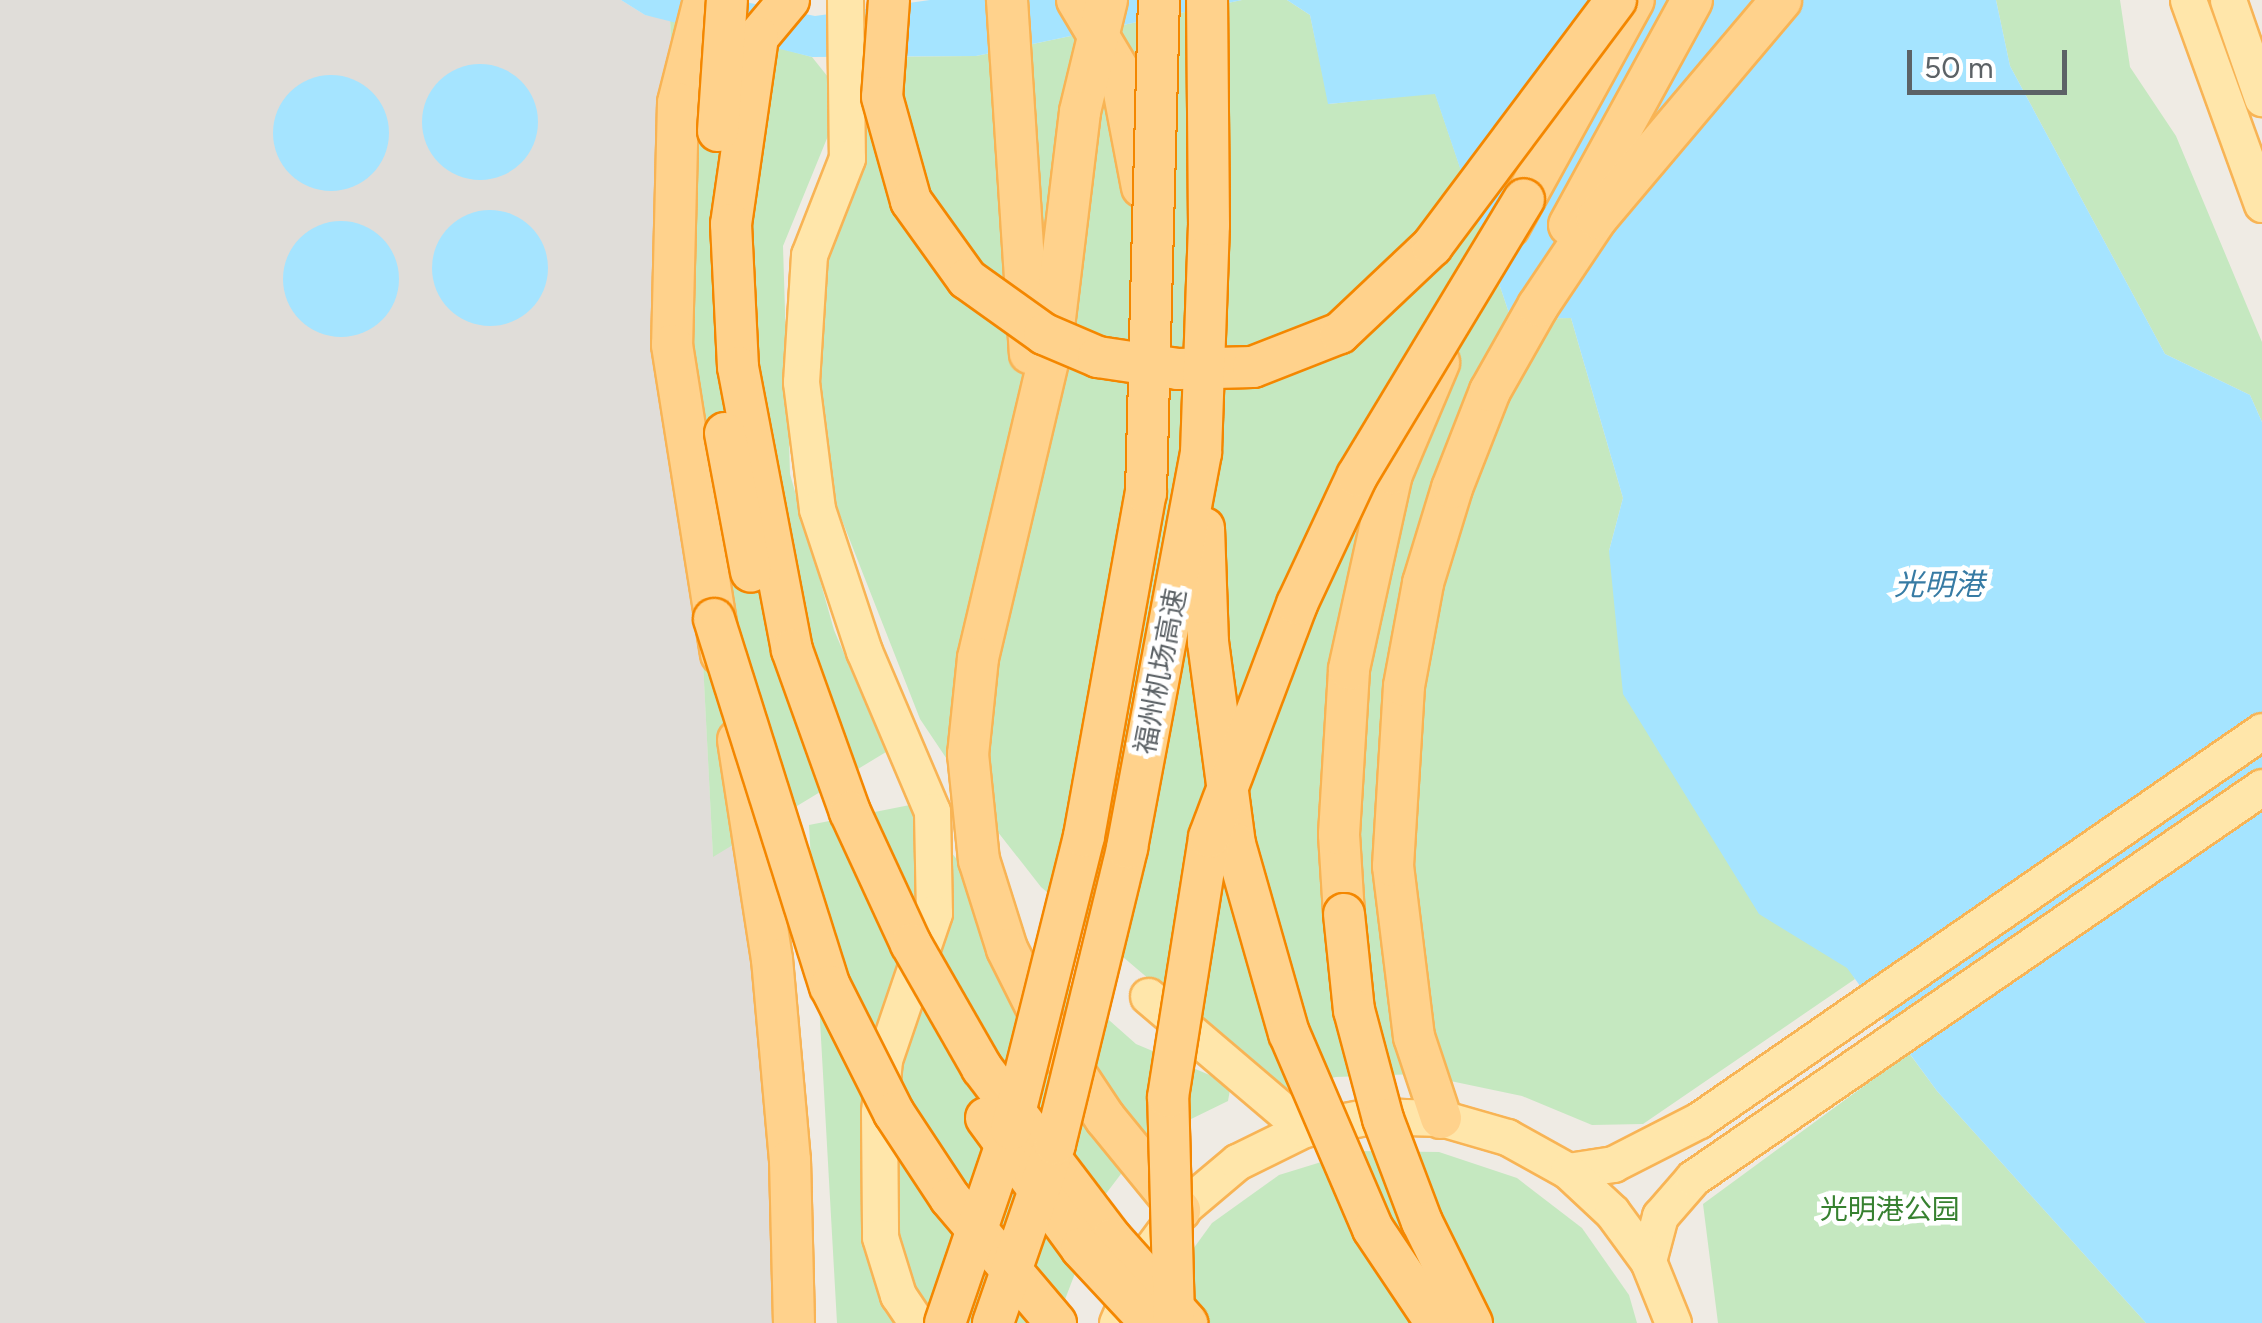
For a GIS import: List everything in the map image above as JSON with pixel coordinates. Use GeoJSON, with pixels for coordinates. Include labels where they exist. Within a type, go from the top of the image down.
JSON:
{"type":"FeatureCollection","features":[{"type":"Feature","properties":{"kind":"highway"},"geometry":{"type":"LineString","coordinates":[[704,0],[678,103],[672,344],[772,959],[790,1160],[794,1323]]}},
{"type":"Feature","properties":{"kind":"highway"},"geometry":{"type":"LineString","coordinates":[[728,0],[710,239],[716,366],[738,520],[802,746],[850,875],[916,1009],[1080,1248],[1151,1323]]}},
{"type":"Feature","properties":{"kind":"highway"},"geometry":{"type":"LineString","coordinates":[[789,0],[758,37],[732,224],[738,367],[792,650],[858,829],[911,944],[982,1068],[1112,1239],[1187,1323]]}},
{"type":"Feature","properties":{"kind":"highway"},"geometry":{"type":"LineString","coordinates":[[890,0],[882,97],[891,132],[911,201],[967,279],[1044,334],[1098,357],[1178,369],[1253,366],[1340,333],[1432,246],[1616,0]]}},
{"type":"Feature","properties":{"kind":"highway"},"geometry":{"type":"LineString","coordinates":[[1007,0],[1029,275],[1031,382],[1021,492]]}},
{"type":"Feature","properties":{"kind":"highway"},"geometry":{"type":"LineString","coordinates":[[1077,0],[1120,72],[1139,148],[1152,302]]}},
{"type":"Feature","properties":{"kind":"highway"},"geometry":{"type":"LineString","coordinates":[[1107,0],[1092,40],[1052,345],[1021,492],[978,658],[968,754],[979,860],[1007,949],[1050,1034],[1105,1118],[1180,1210]]}},
{"type":"Feature","properties":{"kind":"highway","name":"福州机场高速"},"geometry":{"type":"LineString","coordinates":[[945,1323],[1011,1129],[1084,836],[1146,493],[1160,0]]}},
{"type":"Feature","properties":{"kind":"highway","name":"福州机场高速"},"geometry":{"type":"LineString","coordinates":[[994,1323],[1055,1144],[1128,848],[1201,453],[1207,0]]}},
{"type":"Feature","properties":{"kind":"highway"},"geometry":{"type":"LineString","coordinates":[[1472,1323],[1422,1222],[1389,1136],[1354,1010],[1340,834],[1348,669],[1392,474],[1442,358],[1634,0]]}},
{"type":"Feature","properties":{"kind":"highway"},"geometry":{"type":"LineString","coordinates":[[1441,1118],[1414,1037],[1401,959],[1393,866],[1404,686],[1423,583],[1490,392],[1546,268],[1692,0]]}},
{"type":"Feature","properties":{"kind":"highway"},"geometry":{"type":"LineString","coordinates":[[1490,392],[1597,218],[1781,0]]}},
{"type":"Feature","properties":{"kind":"highway"},"geometry":{"type":"LineString","coordinates":[[1174,1323],[1168,1098],[1209,837],[1297,604],[1357,476],[1524,199]]}},
{"type":"Feature","properties":{"kind":"highway"},"geometry":{"type":"LineString","coordinates":[[1201,453],[1208,642],[1235,844],[1289,1033],[1373,1229],[1436,1323]]}},
{"type":"Feature","properties":{"kind":"highway"},"geometry":{"type":"LineString","coordinates":[[714,619],[830,986],[894,1113],[950,1198],[1056,1323]]}},
{"type":"Feature","properties":{"kind":"main road"},"geometry":{"type":"LineString","coordinates":[[2188,0],[2262,204]]}},
{"type":"Feature","properties":{"kind":"main road"},"geometry":{"type":"LineString","coordinates":[[2228,0],[2262,98]]}},
{"type":"Feature","properties":{"kind":"main road"},"geometry":{"type":"LineString","coordinates":[[845,4],[847,158],[809,255],[801,382],[817,509],[864,651],[932,811],[934,913],[884,1060],[879,1112],[880,1237],[898,1295],[917,1323]]}},
{"type":"Feature","properties":{"kind":"main road"},"geometry":{"type":"LineString","coordinates":[[1568,1171],[1613,1164],[1699,1120],[2262,731]]}},
{"type":"Feature","properties":{"kind":"main road"},"geometry":{"type":"LineString","coordinates":[[1648,1261],[1660,1216],[1693,1178],[2262,787]]}},
{"type":"Feature","properties":{"kind":"main road"},"geometry":{"type":"LineString","coordinates":[[1148,996],[1304,1130]]}},
{"type":"Feature","properties":{"kind":"main road"},"geometry":{"type":"LineString","coordinates":[[1117,1323],[1146,1256],[1180,1210],[1236,1162],[1304,1130],[1372,1116],[1441,1118],[1507,1137],[1568,1171],[1612,1212],[1648,1261],[1673,1323]]}},
{"type":"Feature","properties":{"kind":"shaded area"},"geometry":{"type":"Polygon","coordinates":[[[0,0],[621,0],[645,15],[670,18],[713,856],[747,833],[782,1323],[0,1323],[0,0]]]}},
{"type":"Feature","properties":{"kind":"green space"},"geometry":{"type":"Polygon","coordinates":[[[1242,0],[1287,0],[1310,15],[1329,104],[1435,93],[1511,319],[1571,318],[1623,498],[1609,551],[1855,979],[1643,1124],[1592,1125],[1522,1096],[1417,1074],[1336,1077],[1279,1090],[1041,887],[983,813],[920,719],[829,487],[811,321],[862,57],[976,56],[1242,0]]]}},
{"type":"Feature","properties":{"kind":"green space"},"geometry":{"type":"Polygon","coordinates":[[[1996,0],[2120,0],[2130,67],[2176,136],[2262,342],[2262,422],[2250,395],[2165,354],[2010,66],[1996,0]]]}},
{"type":"Feature","properties":{"kind":"green space"},"geometry":{"type":"Polygon","coordinates":[[[670,18],[812,57],[828,77],[830,131],[783,246],[790,474],[834,630],[886,752],[713,857],[670,18]]]}},
{"type":"Feature","properties":{"kind":"green space"},"geometry":{"type":"Polygon","coordinates":[[[920,803],[930,825],[1022,943],[1136,1044],[1231,1084],[1228,1101],[1146,1141],[1105,1195],[1056,1323],[837,1323],[809,825],[920,803]]]}},
{"type":"Feature","properties":{"kind":"green space","name":"光明港公园"},"geometry":{"type":"Polygon","coordinates":[[[1909,1053],[1937,1091],[2146,1323],[1718,1323],[1703,1204],[1909,1053]]]}},
{"type":"Feature","properties":{"kind":"green space"},"geometry":{"type":"Polygon","coordinates":[[[1357,1151],[1439,1152],[1517,1178],[1582,1228],[1629,1295],[1637,1323],[1153,1323],[1164,1289],[1212,1223],[1279,1175],[1357,1151]]]}},
{"type":"Feature","properties":{"kind":"water"},"geometry":{"type":"Polygon","coordinates":[[[621,0],[735,0],[815,16],[930,0],[1242,0],[976,56],[812,57],[645,15],[621,0]]]}},
{"type":"Feature","properties":{"kind":"water","name":"光明港"},"geometry":{"type":"Polygon","coordinates":[[[1287,0],[1996,0],[2010,66],[2165,354],[2250,395],[2262,422],[2262,1323],[2146,1323],[1937,1091],[1847,968],[1759,914],[1623,694],[1609,551],[1623,498],[1571,318],[1511,319],[1435,94],[1328,104],[1310,15],[1287,0]]]}},
{"type":"Feature","properties":{"kind":"water"},"geometry":{"type":"Polygon","coordinates":[[[480,64],[502,68],[521,81],[534,100],[538,122],[534,144],[521,163],[502,176],[480,180],[458,176],[439,163],[426,144],[422,122],[426,100],[439,81],[458,68],[480,64]]]}},
{"type":"Feature","properties":{"kind":"water"},"geometry":{"type":"Polygon","coordinates":[[[331,75],[353,79],[372,92],[385,111],[389,133],[385,155],[372,174],[353,187],[331,191],[309,187],[290,174],[277,155],[273,133],[277,111],[290,92],[309,79],[331,75]]]}},
{"type":"Feature","properties":{"kind":"water"},"geometry":{"type":"Polygon","coordinates":[[[490,210],[512,214],[531,227],[544,246],[548,268],[544,290],[531,309],[512,322],[490,326],[468,322],[449,309],[436,290],[432,268],[436,246],[449,227],[468,214],[490,210]]]}},
{"type":"Feature","properties":{"kind":"water"},"geometry":{"type":"Polygon","coordinates":[[[341,221],[363,225],[382,238],[395,257],[399,279],[395,301],[382,320],[363,333],[341,337],[319,333],[300,320],[287,301],[283,279],[287,257],[300,238],[319,225],[341,221]]]}}]}
